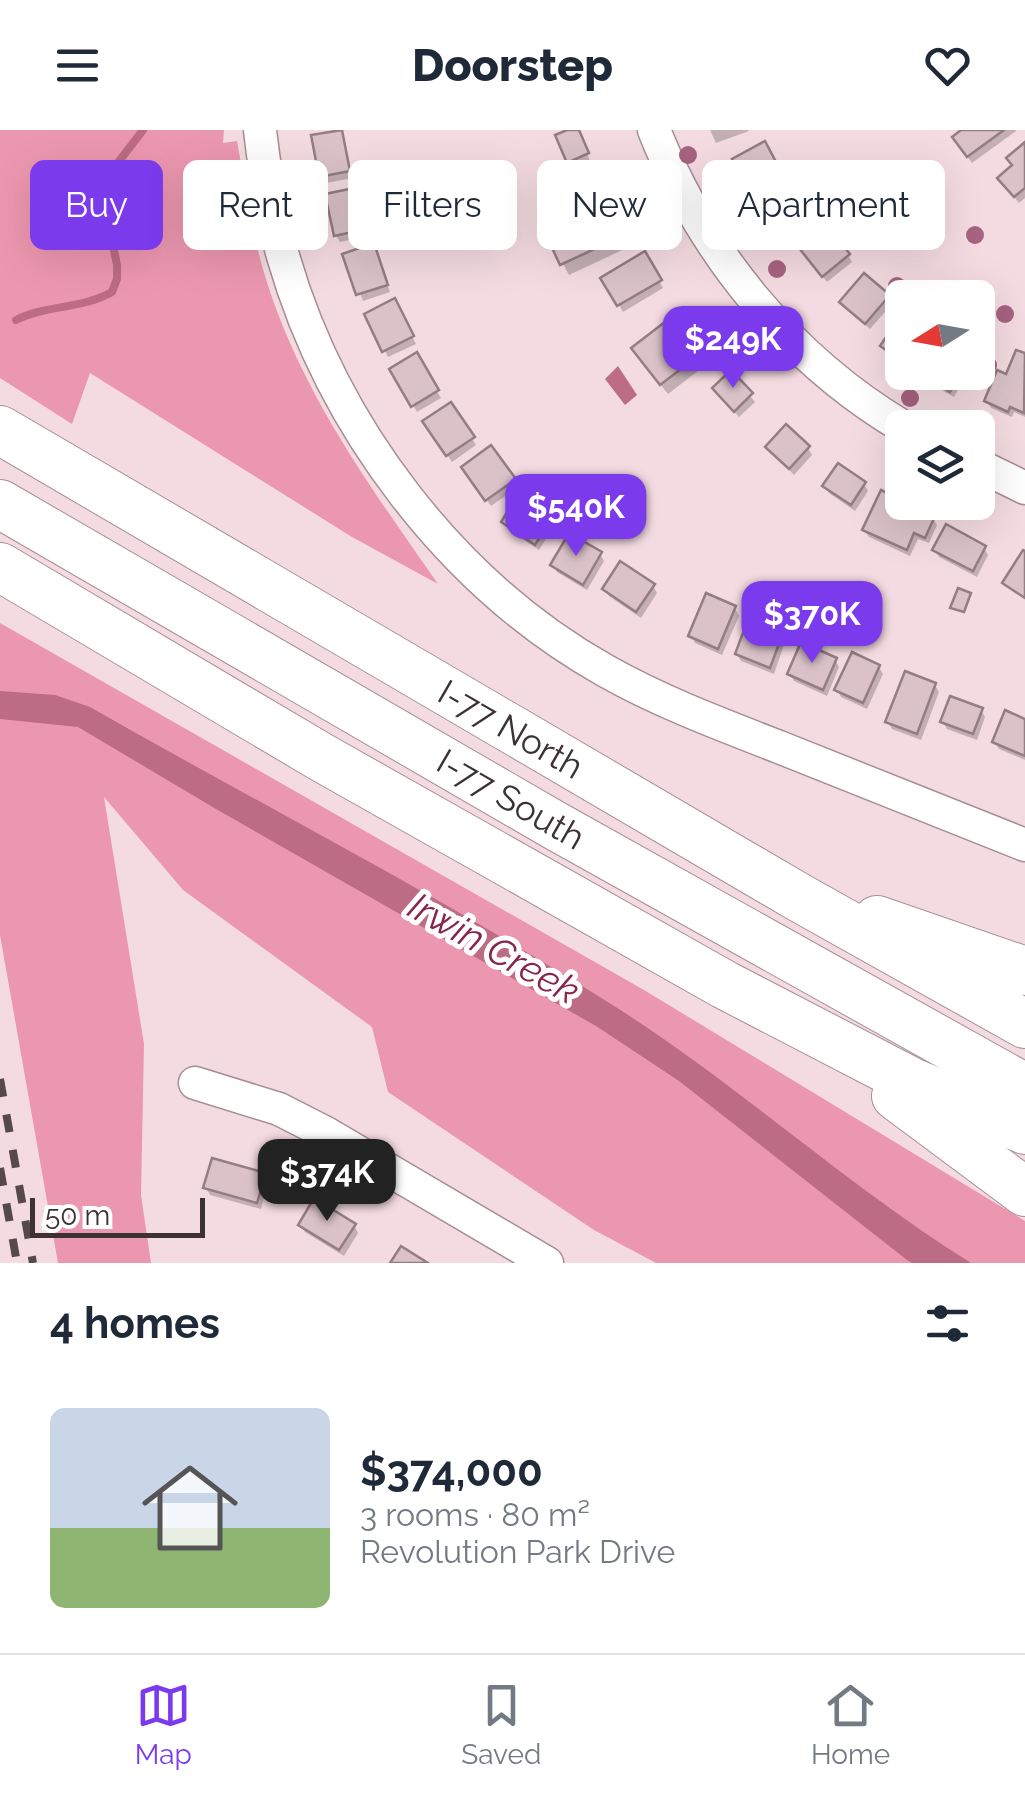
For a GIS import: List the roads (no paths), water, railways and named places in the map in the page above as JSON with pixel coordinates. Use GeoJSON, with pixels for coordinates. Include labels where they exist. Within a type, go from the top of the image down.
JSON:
{"type":"FeatureCollection","features":[{"type":"Feature","properties":{"kind":"highway","name":"I-77 North"},"geometry":{"type":"LineString","coordinates":[[0,430],[800,898],[1025,1024]]}},
{"type":"Feature","properties":{"kind":"highway","name":"I-77 South"},"geometry":{"type":"LineString","coordinates":[[0,504],[554,825],[1025,1088]]}},
{"type":"Feature","properties":{"kind":"highway"},"geometry":{"type":"LineString","coordinates":[[0,566],[320,757],[757,1002],[912,1082],[1025,1130]]}},
{"type":"Feature","properties":{"kind":"highway"},"geometry":{"type":"LineString","coordinates":[[0,589],[320,757]]}},
{"type":"Feature","properties":{"kind":"highway"},"geometry":{"type":"LineString","coordinates":[[800,898],[918,932],[1025,971]]}},
{"type":"Feature","properties":{"kind":"highway"},"geometry":{"type":"LineString","coordinates":[[757,1002],[916,1110],[1025,1192]]}},
{"type":"Feature","properties":{"kind":"street"},"geometry":{"type":"LineString","coordinates":[[260,130],[268,191],[284,260],[307,326],[336,388],[392,477],[474,571],[556,640],[607,672],[674,706],[1025,845]]}},
{"type":"Feature","properties":{"kind":"street"},"geometry":{"type":"LineString","coordinates":[[654,130],[679,188],[708,238],[747,292],[791,340],[834,378],[885,414]]}},
{"type":"Feature","properties":{"kind":"street"},"geometry":{"type":"LineString","coordinates":[[995,473],[1025,488]]}},
{"type":"Feature","properties":{"kind":"street"},"geometry":{"type":"LineString","coordinates":[[195,1083],[279,1110],[326,1133],[546,1263]]}},
{"type":"Feature","properties":{"kind":"water"},"geometry":{"type":"Polygon","coordinates":[[[618,366],[637,395],[625,405],[605,379],[618,366]]]}},
{"type":"Feature","properties":{"kind":"water","name":"Irwin Creek"},"geometry":{"type":"Polygon","coordinates":[[[0,691],[55,695],[90,707],[491,931],[667,1041],[882,1203],[971,1263],[912,1263],[679,1081],[596,1026],[78,727],[0,719],[0,691]]]}},
{"type":"Feature","properties":{"kind":"waterway"},"geometry":{"type":"LineString","coordinates":[[16,320],[112,292],[117,265],[110,231],[110,173],[143,130]]}},
{"type":"Feature","properties":{"kind":"railway"},"geometry":{"type":"LineString","coordinates":[[0,1079],[33,1263]]}},
{"type":"Feature","properties":{"kind":"railway"},"geometry":{"type":"LineString","coordinates":[[0,1168],[17,1263]]}}]}
